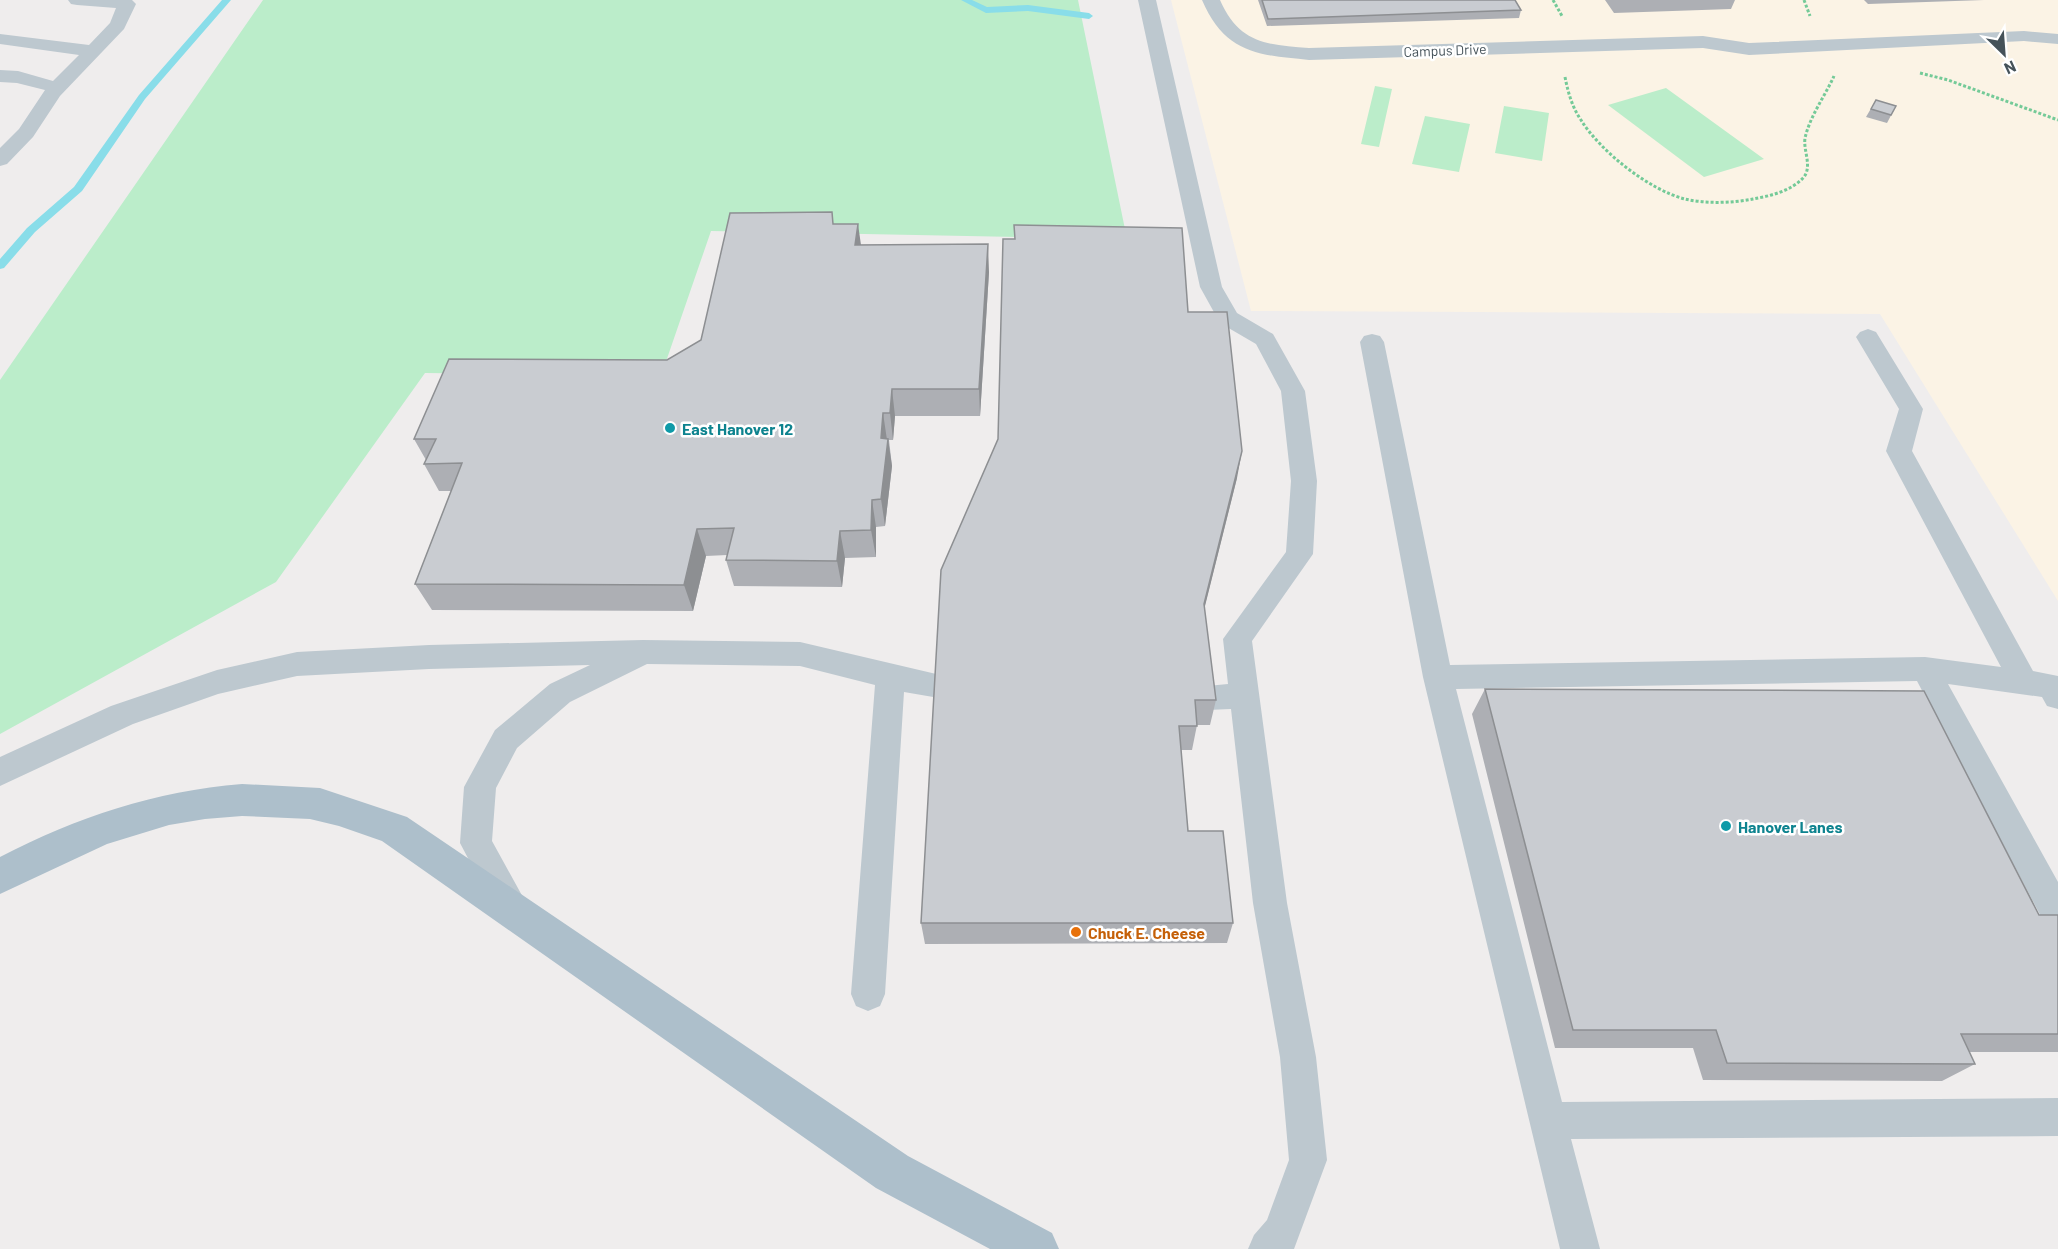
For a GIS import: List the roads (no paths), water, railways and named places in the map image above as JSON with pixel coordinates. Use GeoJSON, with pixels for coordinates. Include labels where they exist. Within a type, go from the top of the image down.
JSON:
{"type":"FeatureCollection","features":[{"type":"Feature","properties":{"kind":"main road"},"geometry":{"type":"LineString","coordinates":[[0,876],[43,852],[115,823],[178,806],[241,798],[319,804],[394,830],[892,1172],[1036,1249]]}},
{"type":"Feature","properties":{"kind":"lane"},"geometry":{"type":"LineString","coordinates":[[0,160],[26,133],[58,88],[118,25],[127,4],[77,0]]}},
{"type":"Feature","properties":{"kind":"lane"},"geometry":{"type":"LineString","coordinates":[[1147,0],[1211,287],[1228,318],[1265,339],[1293,390],[1304,481],[1299,554],[1237,639],[1270,903],[1298,1057],[1308,1160],[1282,1233],[1268,1249]]}},
{"type":"Feature","properties":{"kind":"lane","name":"Campus Drive"},"geometry":{"type":"LineString","coordinates":[[1211,0],[1226,30],[1242,41],[1274,51],[1309,54],[1703,42],[1749,49],[2024,36],[2058,39]]}},
{"type":"Feature","properties":{"kind":"lane","name":"Campus Drive"},"geometry":{"type":"LineString","coordinates":[[1703,42],[1736,33],[2058,23]]}},
{"type":"Feature","properties":{"kind":"lane"},"geometry":{"type":"LineString","coordinates":[[0,39],[95,51]]}},
{"type":"Feature","properties":{"kind":"lane"},"geometry":{"type":"LineString","coordinates":[[0,76],[18,77],[58,88]]}},
{"type":"Feature","properties":{"kind":"lane"},"geometry":{"type":"LineString","coordinates":[[0,129],[26,133]]}},
{"type":"Feature","properties":{"kind":"lane"},"geometry":{"type":"LineString","coordinates":[[1868,337],[1911,409],[1899,451],[2024,682]]}},
{"type":"Feature","properties":{"kind":"lane"},"geometry":{"type":"LineString","coordinates":[[1372,342],[1438,677],[1580,1249]]}},
{"type":"Feature","properties":{"kind":"lane"},"geometry":{"type":"LineString","coordinates":[[513,910],[476,843],[480,787],[507,739],[560,693],[643,652]]}},
{"type":"Feature","properties":{"kind":"lane"},"geometry":{"type":"LineString","coordinates":[[0,772],[122,715],[218,682],[297,664],[429,657],[643,652],[800,654],[890,677],[939,686]]}},
{"type":"Feature","properties":{"kind":"lane"},"geometry":{"type":"LineString","coordinates":[[1925,669],[2058,915]]}},
{"type":"Feature","properties":{"kind":"lane"},"geometry":{"type":"LineString","coordinates":[[1438,677],[1925,669],[2051,686],[2058,697]]}},
{"type":"Feature","properties":{"kind":"lane"},"geometry":{"type":"LineString","coordinates":[[868,994],[890,677]]}},
{"type":"Feature","properties":{"kind":"lane"},"geometry":{"type":"LineString","coordinates":[[1207,698],[1243,696]]}},
{"type":"Feature","properties":{"kind":"lane"},"geometry":{"type":"LineString","coordinates":[[1548,1122],[2058,1117]]}},
{"type":"Feature","properties":{"kind":"waterway"},"geometry":{"type":"LineString","coordinates":[[0,266],[31,230],[78,189],[142,97],[227,0]]}},
{"type":"Feature","properties":{"kind":"waterway"},"geometry":{"type":"LineString","coordinates":[[965,0],[986,10],[1028,8],[1089,16]]}},
{"type":"Feature","properties":{"kind":"place","name":"East Hanover 12"},"geometry":{"type":"Point","coordinates":[670,428]}},
{"type":"Feature","properties":{"kind":"place","name":"Hanover Lanes"},"geometry":{"type":"Point","coordinates":[1726,826]}},
{"type":"Feature","properties":{"kind":"place","name":"Chuck E. Cheese"},"geometry":{"type":"Point","coordinates":[1076,932]}}]}
